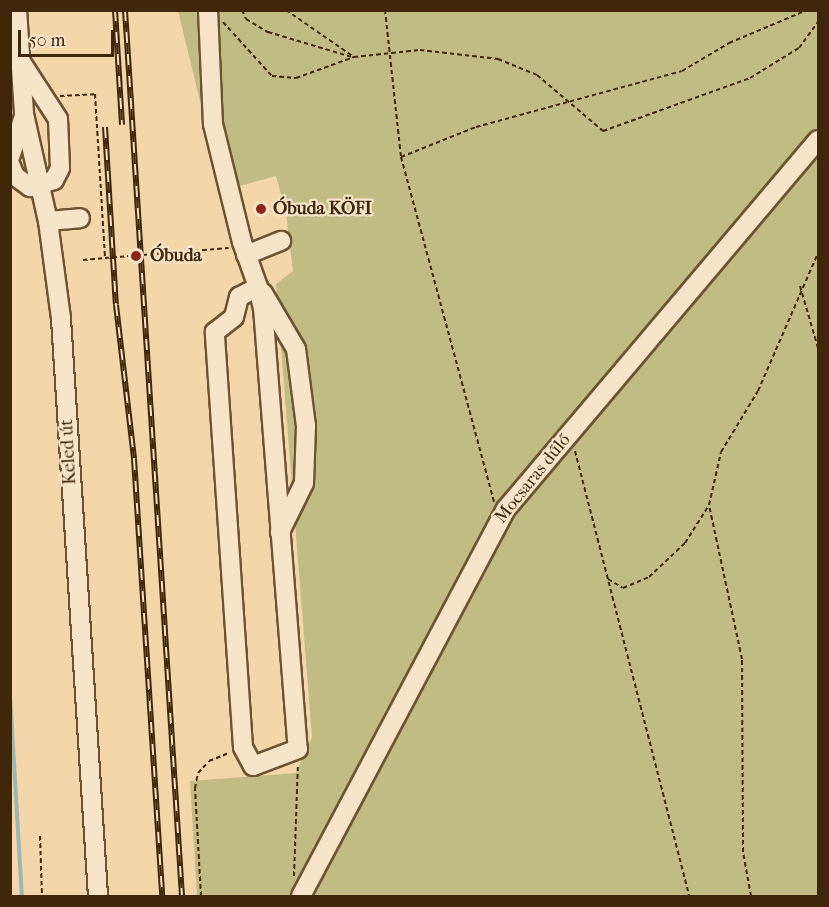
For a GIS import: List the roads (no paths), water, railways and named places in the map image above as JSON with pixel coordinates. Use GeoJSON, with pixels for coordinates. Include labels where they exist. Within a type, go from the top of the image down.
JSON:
{"type":"FeatureCollection","features":[{"type":"Feature","properties":{"kind":"street","name":"Keled út"},"geometry":{"type":"LineString","coordinates":[[17,10],[18,57],[24,114],[48,220],[61,319],[98,897]]}},
{"type":"Feature","properties":{"kind":"street"},"geometry":{"type":"LineString","coordinates":[[208,13],[213,124],[244,249],[258,287],[296,349],[304,394],[307,467],[299,498],[280,532]]}},
{"type":"Feature","properties":{"kind":"street"},"geometry":{"type":"LineString","coordinates":[[10,164],[20,181],[40,186],[54,180],[60,168],[58,119],[18,57]]}},
{"type":"Feature","properties":{"kind":"street"},"geometry":{"type":"LineString","coordinates":[[10,157],[24,114]]}},
{"type":"Feature","properties":{"kind":"street","name":"Mocsaras dűlő"},"geometry":{"type":"LineString","coordinates":[[297,891],[499,520],[819,140]]}},
{"type":"Feature","properties":{"kind":"street"},"geometry":{"type":"LineString","coordinates":[[48,220],[81,218]]}},
{"type":"Feature","properties":{"kind":"street"},"geometry":{"type":"LineString","coordinates":[[244,249],[281,241]]}},
{"type":"Feature","properties":{"kind":"street"},"geometry":{"type":"LineString","coordinates":[[258,287],[298,749],[253,766],[243,747],[215,332],[234,317],[239,297],[258,287]]}},
{"type":"Feature","properties":{"kind":"waterway"},"geometry":{"type":"LineString","coordinates":[[10,696],[22,896]]}},
{"type":"Feature","properties":{"kind":"railway"},"geometry":{"type":"LineString","coordinates":[[115,10],[122,125]]}},
{"type":"Feature","properties":{"kind":"railway"},"geometry":{"type":"LineString","coordinates":[[125,10],[182,896]]}},
{"type":"Feature","properties":{"kind":"railway"},"geometry":{"type":"LineString","coordinates":[[105,127],[116,305],[134,459],[162,896]]}},
{"type":"Feature","properties":{"kind":"place","name":"Óbuda KÖFI"},"geometry":{"type":"Point","coordinates":[261,209]}},
{"type":"Feature","properties":{"kind":"place","name":"Óbuda"},"geometry":{"type":"Point","coordinates":[136,256]}}]}
